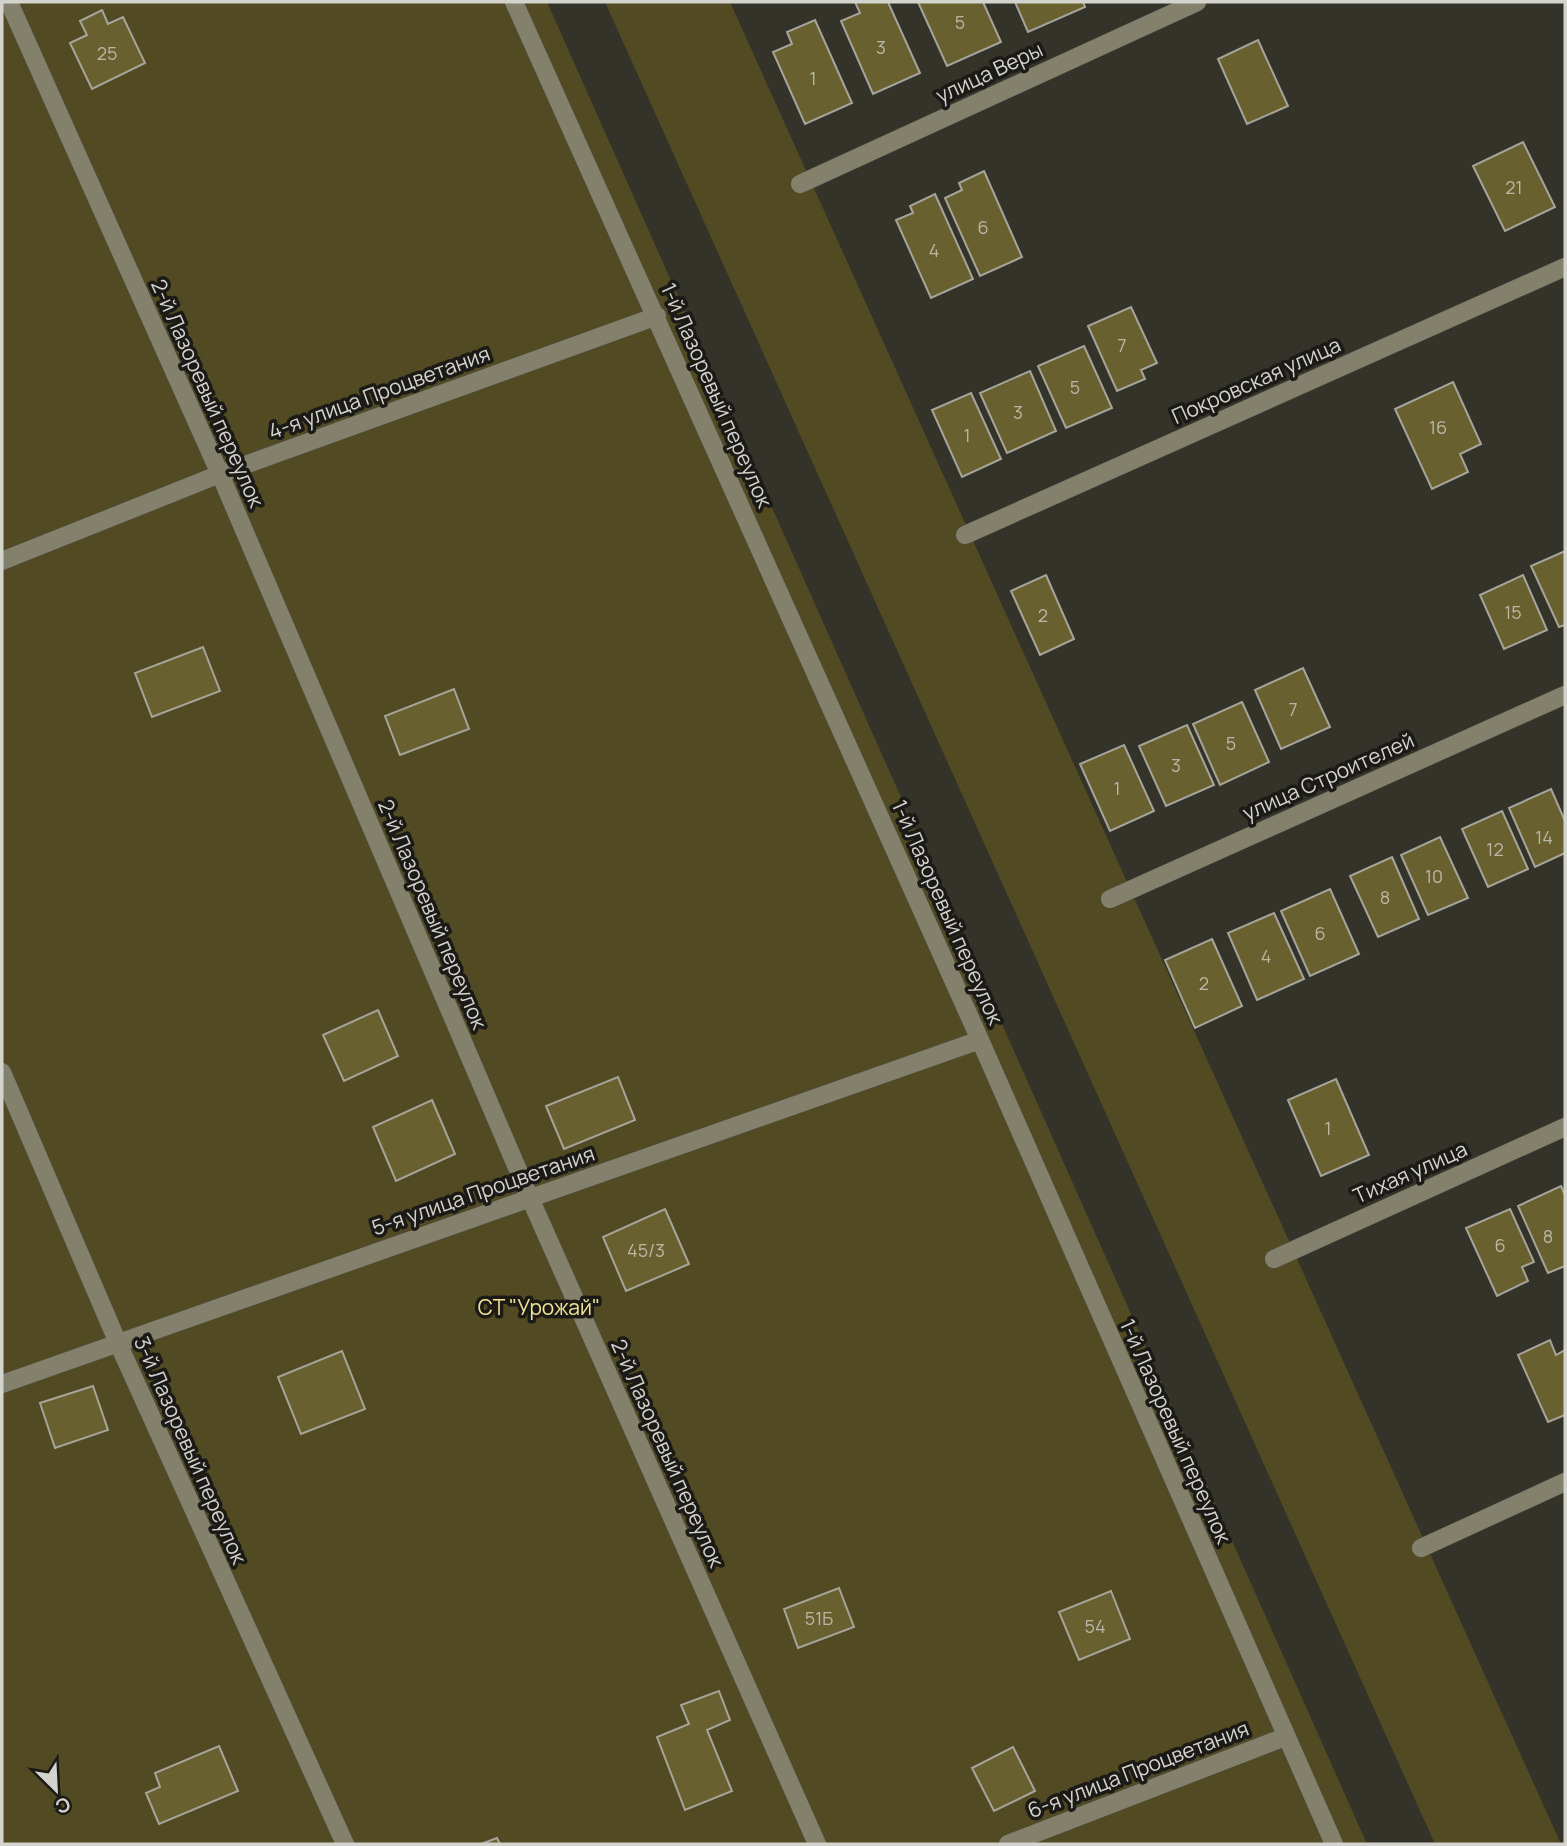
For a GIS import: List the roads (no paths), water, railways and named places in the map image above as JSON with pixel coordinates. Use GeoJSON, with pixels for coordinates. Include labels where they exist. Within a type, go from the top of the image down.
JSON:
{"type":"FeatureCollection","features":[{"type":"Feature","properties":{"kind":"street","name":"2-й Лазоревый переулок"},"geometry":{"type":"LineString","coordinates":[[9,2],[220,474],[530,1198],[817,1844]]}},
{"type":"Feature","properties":{"kind":"street","name":"1-й Лазоревый переулок"},"geometry":{"type":"LineString","coordinates":[[514,2],[980,1040],[1334,1844]]}},
{"type":"Feature","properties":{"kind":"street","name":"улица Веры"},"geometry":{"type":"LineString","coordinates":[[800,184],[1197,2]]}},
{"type":"Feature","properties":{"kind":"street","name":"Покровская улица"},"geometry":{"type":"LineString","coordinates":[[965,535],[1565,267]]}},
{"type":"Feature","properties":{"kind":"street","name":"4-я улица Процветания"},"geometry":{"type":"LineString","coordinates":[[2,561],[220,474],[657,316]]}},
{"type":"Feature","properties":{"kind":"street","name":"улица Строителей"},"geometry":{"type":"LineString","coordinates":[[1110,899],[1565,695]]}},
{"type":"Feature","properties":{"kind":"street","name":"5-я улица Процветания"},"geometry":{"type":"LineString","coordinates":[[2,1384],[980,1040]]}},
{"type":"Feature","properties":{"kind":"street","name":"3-й Лазоревый переулок"},"geometry":{"type":"LineString","coordinates":[[2,1072],[118,1343],[345,1844]]}},
{"type":"Feature","properties":{"kind":"street","name":"Тихая улица"},"geometry":{"type":"LineString","coordinates":[[1274,1259],[1565,1127]]}},
{"type":"Feature","properties":{"kind":"street"},"geometry":{"type":"LineString","coordinates":[[1420,1548],[1565,1482]]}},
{"type":"Feature","properties":{"kind":"street","name":"6-я улица Процветания"},"geometry":{"type":"LineString","coordinates":[[1008,1844],[1285,1737]]}},
{"type":"Feature","properties":{"kind":"park label","name":"СТ \"Урожай\""},"geometry":{"type":"Point","coordinates":[539,1307]}}]}
